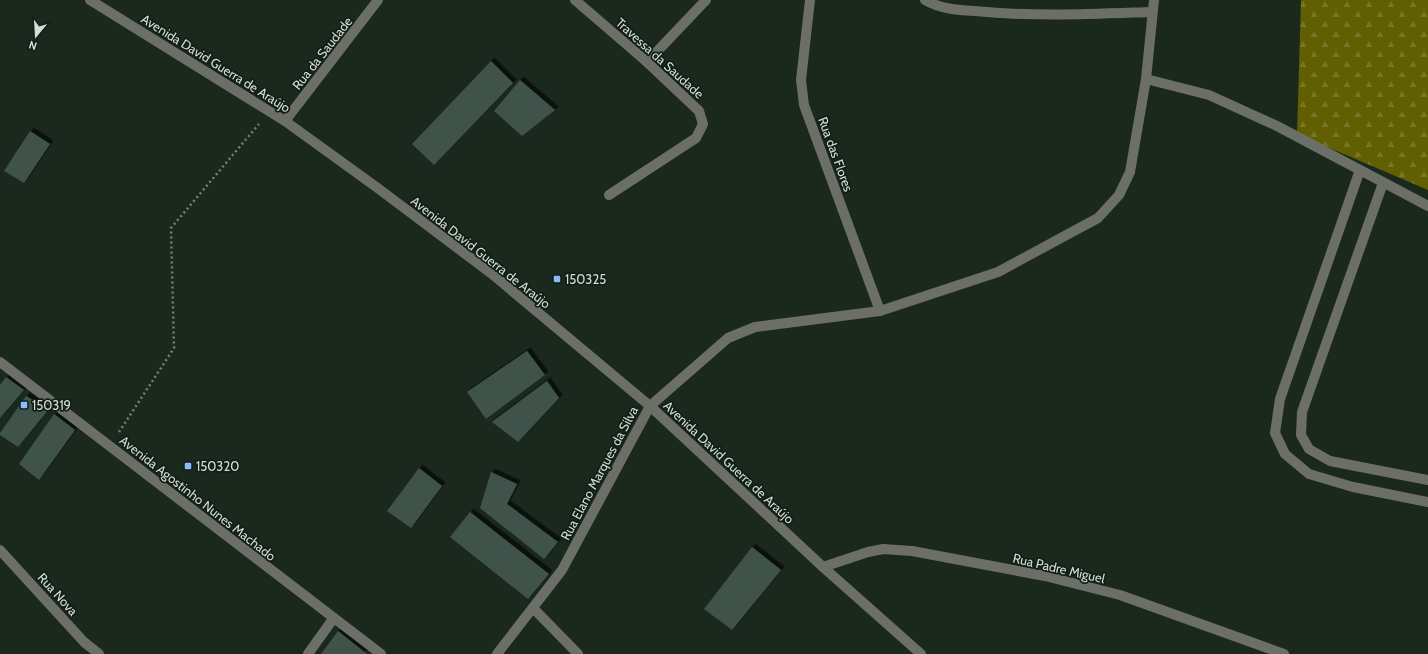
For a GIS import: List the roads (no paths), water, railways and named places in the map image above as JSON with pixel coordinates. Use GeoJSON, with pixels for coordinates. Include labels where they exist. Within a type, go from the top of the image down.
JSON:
{"type":"FeatureCollection","features":[{"type":"Feature","properties":{"kind":"street","name":"Avenida David Guerra de Araújo"},"geometry":{"type":"LineString","coordinates":[[90,0],[286,121],[492,274],[650,406],[823,567],[921,654]]}},
{"type":"Feature","properties":{"kind":"street","name":"Rua da Saudade"},"geometry":{"type":"LineString","coordinates":[[286,121],[378,0]]}},
{"type":"Feature","properties":{"kind":"street","name":"Travessa da Saudade"},"geometry":{"type":"LineString","coordinates":[[575,0],[647,62],[699,111],[703,124],[696,138],[609,195]]}},
{"type":"Feature","properties":{"kind":"street"},"geometry":{"type":"LineString","coordinates":[[647,62],[706,0]]}},
{"type":"Feature","properties":{"kind":"street","name":"Rua das Flores"},"geometry":{"type":"LineString","coordinates":[[810,0],[801,80],[804,105],[880,311]]}},
{"type":"Feature","properties":{"kind":"street"},"geometry":{"type":"LineString","coordinates":[[925,0],[947,8],[999,14],[1072,15],[1152,12]]}},
{"type":"Feature","properties":{"kind":"street","name":"Rua Elano Marques da Silva"},"geometry":{"type":"LineString","coordinates":[[496,654],[562,570],[650,406],[728,338],[755,327],[880,311],[998,272],[1098,218],[1119,195],[1130,172],[1146,79],[1154,0]]}},
{"type":"Feature","properties":{"kind":"street"},"geometry":{"type":"LineString","coordinates":[[1146,79],[1209,95],[1277,126],[1428,206]]}},
{"type":"Feature","properties":{"kind":"street"},"geometry":{"type":"LineString","coordinates":[[1360,170],[1280,399],[1275,433],[1285,454],[1309,474],[1353,487],[1428,502]]}},
{"type":"Feature","properties":{"kind":"street"},"geometry":{"type":"LineString","coordinates":[[1383,182],[1302,412],[1301,435],[1309,449],[1330,461],[1428,480]]}},
{"type":"Feature","properties":{"kind":"street","name":"Avenida Agostinho Nunes Machado"},"geometry":{"type":"LineString","coordinates":[[0,362],[381,654]]}},
{"type":"Feature","properties":{"kind":"street","name":"Rua Padre Miguel"},"geometry":{"type":"LineString","coordinates":[[823,567],[868,552],[883,549],[912,550],[1045,576],[1120,596],[1284,654]]}},
{"type":"Feature","properties":{"kind":"street","name":"Rua Nova"},"geometry":{"type":"LineString","coordinates":[[0,550],[84,642],[99,654]]}},
{"type":"Feature","properties":{"kind":"street"},"geometry":{"type":"LineString","coordinates":[[533,608],[578,654]]}},
{"type":"Feature","properties":{"kind":"street"},"geometry":{"type":"LineString","coordinates":[[308,654],[333,618]]}},
{"type":"Feature","properties":{"kind":"place","name":"150325"},"geometry":{"type":"Point","coordinates":[557,279]}},
{"type":"Feature","properties":{"kind":"place","name":"150319"},"geometry":{"type":"Point","coordinates":[24,405]}},
{"type":"Feature","properties":{"kind":"place","name":"150320"},"geometry":{"type":"Point","coordinates":[188,466]}}]}
